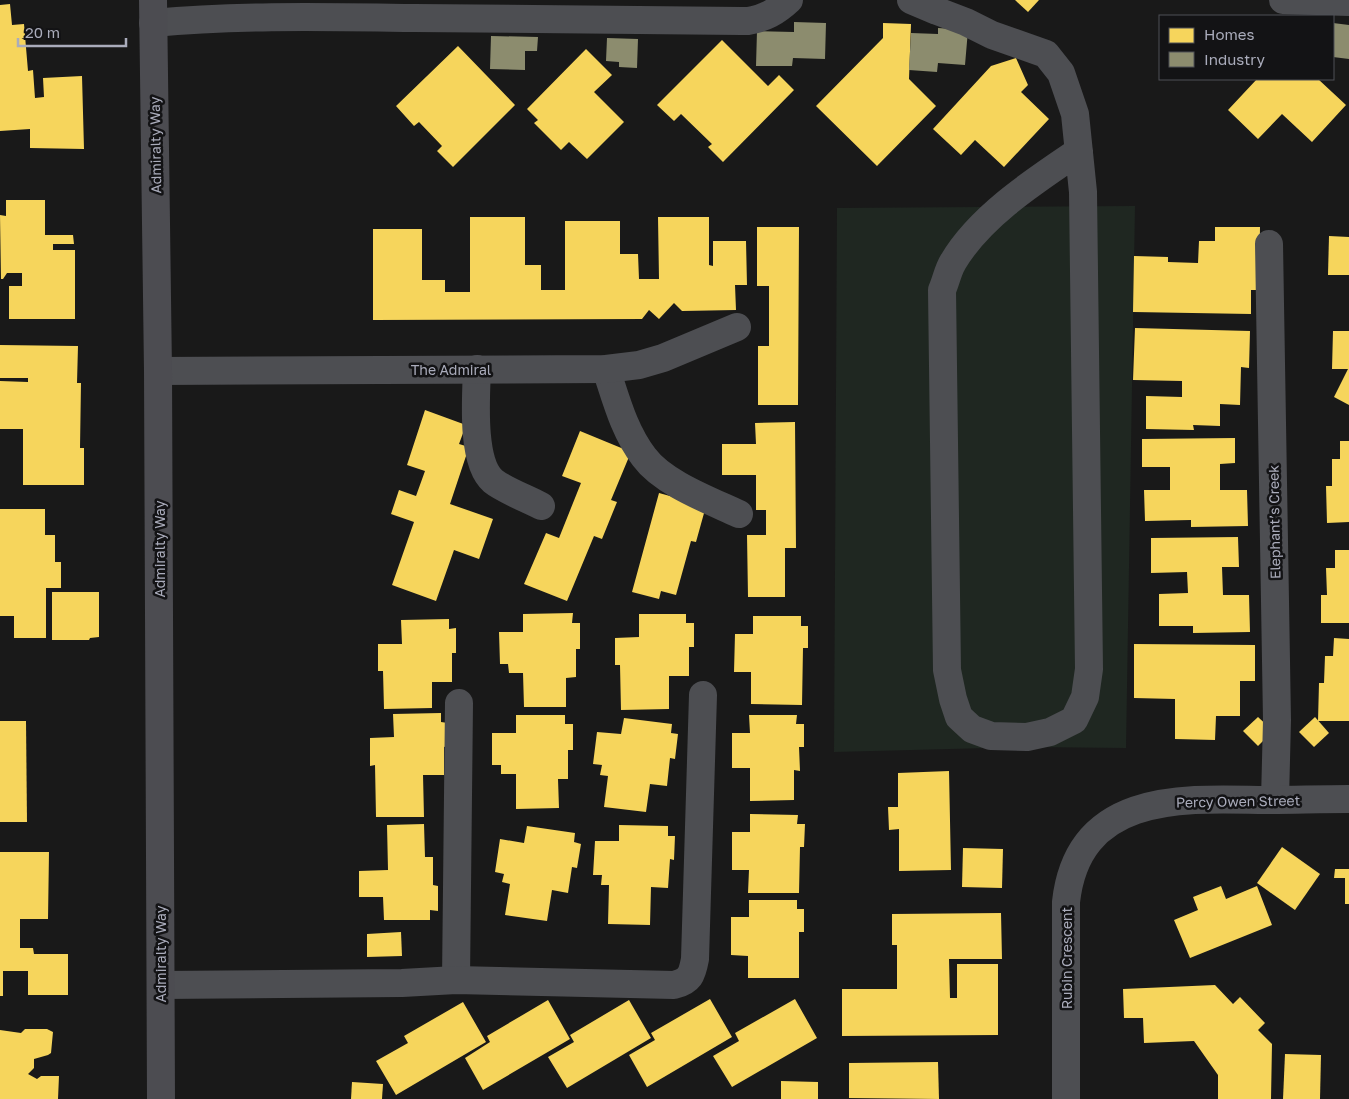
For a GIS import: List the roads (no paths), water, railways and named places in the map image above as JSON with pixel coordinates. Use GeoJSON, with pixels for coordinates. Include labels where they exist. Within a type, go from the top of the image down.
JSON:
{"type":"FeatureCollection","features":[{"type":"Feature","properties":{"kind":"main road","name":"Admiralty Way"},"geometry":{"type":"LineString","coordinates":[[153,11],[158,371],[161,1099]]}},
{"type":"Feature","properties":{"kind":"street"},"geometry":{"type":"LineString","coordinates":[[153,11],[198,19],[350,17],[620,18],[748,21],[763,18],[775,12],[789,0]]}},
{"type":"Feature","properties":{"kind":"street"},"geometry":{"type":"LineString","coordinates":[[911,0],[966,22],[992,35],[1046,54],[1061,73],[1075,114],[1079,151],[1083,192],[1088,678],[1085,697],[1074,720],[1050,732],[1027,737],[991,736],[972,729],[959,716],[953,699],[947,670],[942,290],[952,263],[970,237],[1020,191],[1079,151]]}},
{"type":"Feature","properties":{"kind":"street"},"geometry":{"type":"LineString","coordinates":[[1283,0],[1349,2]]}},
{"type":"Feature","properties":{"kind":"street","name":"Elephant’s Creek"},"geometry":{"type":"LineString","coordinates":[[1269,244],[1277,720],[1275,800]]}},
{"type":"Feature","properties":{"kind":"street","name":"The Admiral"},"geometry":{"type":"LineString","coordinates":[[158,371],[606,369],[639,365],[663,358],[737,327]]}},
{"type":"Feature","properties":{"kind":"street"},"geometry":{"type":"LineString","coordinates":[[476,369],[475,414],[478,444],[483,465],[493,481],[541,506]]}},
{"type":"Feature","properties":{"kind":"street"},"geometry":{"type":"LineString","coordinates":[[606,369],[622,417],[644,458],[657,470],[694,493],[738,514]]}},
{"type":"Feature","properties":{"kind":"street"},"geometry":{"type":"LineString","coordinates":[[161,985],[402,983],[456,980],[674,985],[683,983],[689,978],[695,959],[704,695]]}},
{"type":"Feature","properties":{"kind":"street"},"geometry":{"type":"LineString","coordinates":[[456,980],[459,703]]}},
{"type":"Feature","properties":{"kind":"street","name":"Percy Owen Street"},"geometry":{"type":"LineString","coordinates":[[1102,828],[1124,814],[1164,803],[1205,799],[1349,799]]}},
{"type":"Feature","properties":{"kind":"street","name":"Rubin Crescent"},"geometry":{"type":"LineString","coordinates":[[1066,1099],[1065,928],[1068,884],[1079,855],[1102,828]]}}]}
